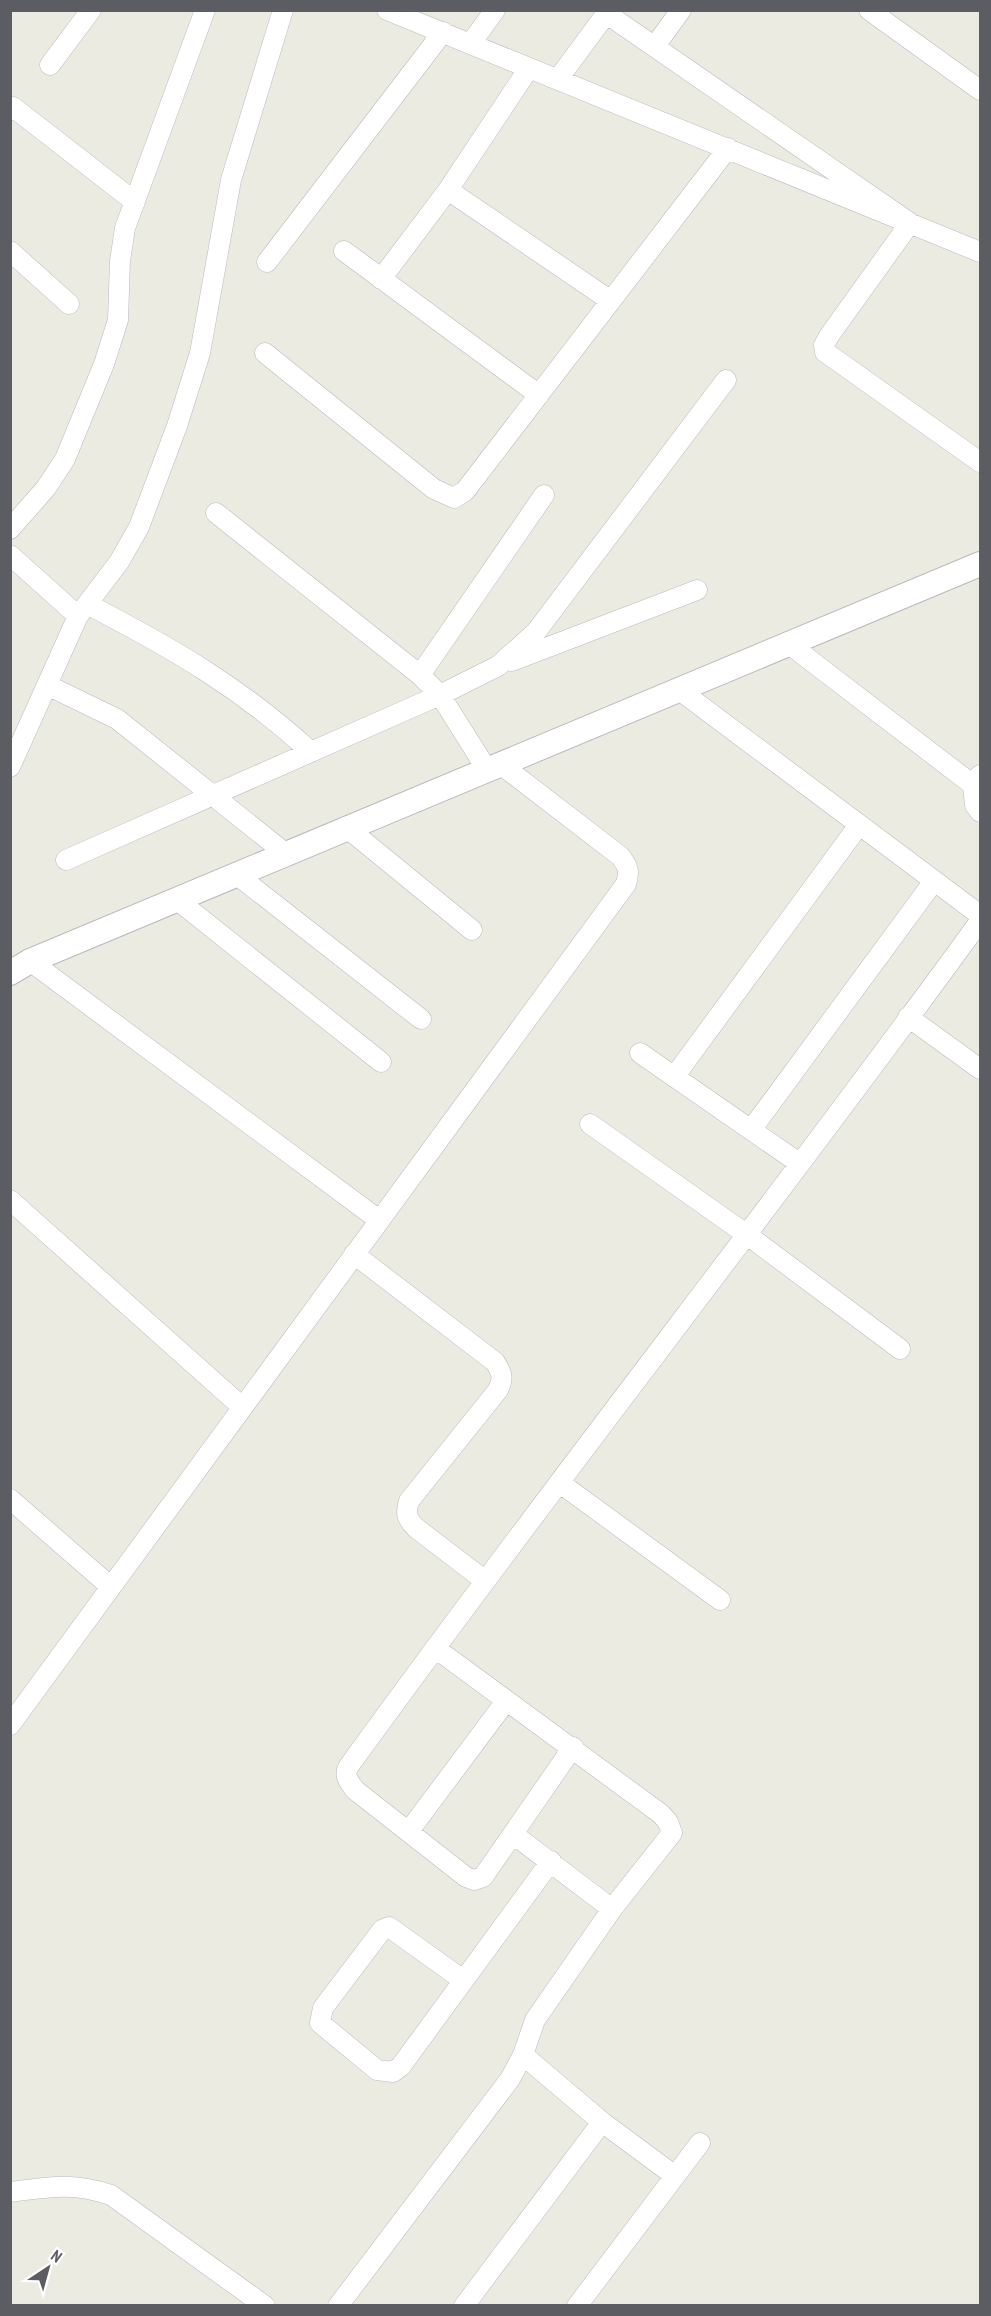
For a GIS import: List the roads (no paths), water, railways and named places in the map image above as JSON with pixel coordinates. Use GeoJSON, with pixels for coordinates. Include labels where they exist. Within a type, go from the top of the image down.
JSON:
{"type":"FeatureCollection","features":[{"type":"Feature","properties":{"kind":"street"},"geometry":{"type":"LineString","coordinates":[[50,65],[91,10]]}},
{"type":"Feature","properties":{"kind":"street"},"geometry":{"type":"LineString","coordinates":[[10,529],[46,488],[65,459],[104,364],[118,320],[122,244],[205,10]]}},
{"type":"Feature","properties":{"kind":"street"},"geometry":{"type":"LineString","coordinates":[[11,767],[83,610],[119,562],[139,526],[191,387],[211,297],[231,180],[283,10]]}},
{"type":"Feature","properties":{"kind":"street"},"geometry":{"type":"LineString","coordinates":[[387,10],[981,252]]}},
{"type":"Feature","properties":{"kind":"street"},"geometry":{"type":"LineString","coordinates":[[471,43],[495,10]]}},
{"type":"Feature","properties":{"kind":"street"},"geometry":{"type":"LineString","coordinates":[[655,46],[681,10]]}},
{"type":"Feature","properties":{"kind":"street"},"geometry":{"type":"LineString","coordinates":[[869,10],[981,90]]}},
{"type":"Feature","properties":{"kind":"street"},"geometry":{"type":"LineString","coordinates":[[558,79],[608,12],[910,223]]}},
{"type":"Feature","properties":{"kind":"street"},"geometry":{"type":"LineString","coordinates":[[267,262],[443,32]]}},
{"type":"Feature","properties":{"kind":"street"},"geometry":{"type":"LineString","coordinates":[[381,279],[448,190],[529,68]]}},
{"type":"Feature","properties":{"kind":"street"},"geometry":{"type":"LineString","coordinates":[[10,110],[13,107],[135,202]]}},
{"type":"Feature","properties":{"kind":"street"},"geometry":{"type":"LineString","coordinates":[[265,353],[434,489],[454,498],[465,491],[728,148]]}},
{"type":"Feature","properties":{"kind":"street"},"geometry":{"type":"LineString","coordinates":[[448,190],[611,301]]}},
{"type":"Feature","properties":{"kind":"street"},"geometry":{"type":"LineString","coordinates":[[910,223],[829,336],[824,345],[825,352],[981,462]]}},
{"type":"Feature","properties":{"kind":"street"},"geometry":{"type":"LineString","coordinates":[[10,251],[69,304]]}},
{"type":"Feature","properties":{"kind":"street"},"geometry":{"type":"LineString","coordinates":[[344,251],[539,395]]}},
{"type":"Feature","properties":{"kind":"street"},"geometry":{"type":"LineString","coordinates":[[498,666],[518,651],[553,610],[726,380]]}},
{"type":"Feature","properties":{"kind":"street"},"geometry":{"type":"LineString","coordinates":[[420,675],[544,495]]}},
{"type":"Feature","properties":{"kind":"street"},"geometry":{"type":"LineString","coordinates":[[10,1725],[626,884],[630,874],[620,856],[493,766],[440,695],[420,675],[216,513]]}},
{"type":"Feature","properties":{"kind":"street"},"geometry":{"type":"LineString","coordinates":[[10,555],[83,610],[171,648],[226,682],[273,717],[311,752]]}},
{"type":"Feature","properties":{"kind":"street"},"geometry":{"type":"LineString","coordinates":[[20,967],[346,827],[981,564]]}},
{"type":"Feature","properties":{"kind":"street"},"geometry":{"type":"LineString","coordinates":[[66,860],[440,695],[498,666],[698,590]]}},
{"type":"Feature","properties":{"kind":"street"},"geometry":{"type":"LineString","coordinates":[[789,644],[977,780],[975,805],[981,812]]}},
{"type":"Feature","properties":{"kind":"street"},"geometry":{"type":"LineString","coordinates":[[47,685],[117,719],[285,853]]}},
{"type":"Feature","properties":{"kind":"street"},"geometry":{"type":"LineString","coordinates":[[678,690],[981,915]]}},
{"type":"Feature","properties":{"kind":"street"},"geometry":{"type":"LineString","coordinates":[[674,1077],[859,825]]}},
{"type":"Feature","properties":{"kind":"street"},"geometry":{"type":"LineString","coordinates":[[346,827],[472,930]]}},
{"type":"Feature","properties":{"kind":"street"},"geometry":{"type":"LineString","coordinates":[[236,874],[421,1019]]}},
{"type":"Feature","properties":{"kind":"street"},"geometry":{"type":"LineString","coordinates":[[751,1130],[934,881]]}},
{"type":"Feature","properties":{"kind":"street"},"geometry":{"type":"LineString","coordinates":[[176,899],[381,1062]]}},
{"type":"Feature","properties":{"kind":"street"},"geometry":{"type":"LineString","coordinates":[[573,1747],[483,1877],[474,1880],[355,1790],[347,1780],[346,1771],[484,1581],[560,1483],[908,1017],[977,934]]}},
{"type":"Feature","properties":{"kind":"street"},"geometry":{"type":"LineString","coordinates":[[20,967],[380,1220]]}},
{"type":"Feature","properties":{"kind":"street"},"geometry":{"type":"LineString","coordinates":[[908,1017],[981,1069]]}},
{"type":"Feature","properties":{"kind":"street"},"geometry":{"type":"LineString","coordinates":[[640,1053],[800,1163]]}},
{"type":"Feature","properties":{"kind":"street"},"geometry":{"type":"LineString","coordinates":[[590,1124],[746,1234],[900,1349]]}},
{"type":"Feature","properties":{"kind":"street"},"geometry":{"type":"LineString","coordinates":[[10,1200],[243,1407]]}},
{"type":"Feature","properties":{"kind":"street"},"geometry":{"type":"LineString","coordinates":[[354,1254],[495,1362],[501,1371],[503,1380],[498,1390],[409,1501],[406,1512],[408,1520],[417,1528],[484,1581]]}},
{"type":"Feature","properties":{"kind":"street"},"geometry":{"type":"LineString","coordinates":[[560,1483],[720,1600]]}},
{"type":"Feature","properties":{"kind":"street"},"geometry":{"type":"LineString","coordinates":[[10,1499],[111,1587]]}},
{"type":"Feature","properties":{"kind":"street"},"geometry":{"type":"LineString","coordinates":[[338,2306],[500,2092],[524,2055],[535,2020],[612,1909],[672,1833],[668,1822],[661,1814],[573,1747],[435,1648]]}},
{"type":"Feature","properties":{"kind":"street"},"geometry":{"type":"LineString","coordinates":[[409,1832],[506,1701]]}},
{"type":"Feature","properties":{"kind":"street"},"geometry":{"type":"LineString","coordinates":[[513,1834],[612,1909]]}},
{"type":"Feature","properties":{"kind":"street"},"geometry":{"type":"LineString","coordinates":[[463,1980],[389,1927],[382,1930],[323,2008],[320,2023],[377,2070],[393,2072],[400,2066],[551,1861]]}},
{"type":"Feature","properties":{"kind":"street"},"geometry":{"type":"LineString","coordinates":[[524,2055],[602,2122],[675,2176]]}},
{"type":"Feature","properties":{"kind":"street"},"geometry":{"type":"LineString","coordinates":[[464,2306],[602,2122]]}},
{"type":"Feature","properties":{"kind":"street"},"geometry":{"type":"LineString","coordinates":[[577,2306],[700,2143]]}},
{"type":"Feature","properties":{"kind":"street"},"geometry":{"type":"LineString","coordinates":[[10,2192],[86,2186],[111,2195],[265,2306]]}}]}
